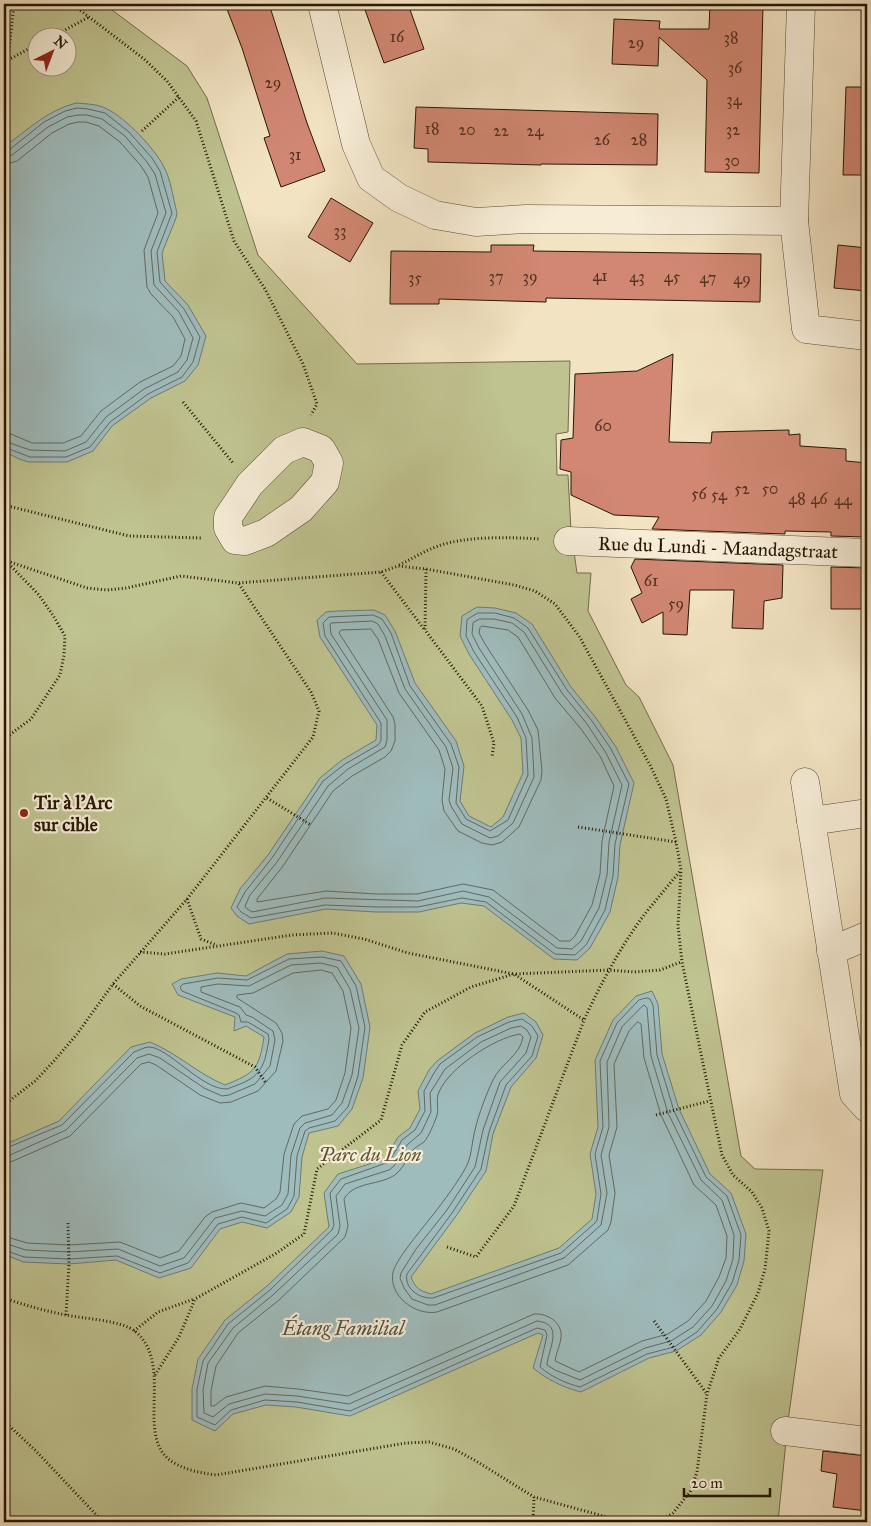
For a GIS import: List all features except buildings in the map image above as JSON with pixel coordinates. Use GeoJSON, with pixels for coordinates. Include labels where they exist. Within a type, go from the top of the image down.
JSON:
{"type":"FeatureCollection","features":[{"type":"Feature","properties":{"kind":"street"},"geometry":{"type":"LineString","coordinates":[[322,4],[356,144],[371,178],[399,198],[435,215],[476,222],[526,219],[794,221]]}},
{"type":"Feature","properties":{"kind":"street"},"geometry":{"type":"LineString","coordinates":[[801,4],[794,221],[806,329],[867,336]]}},
{"type":"Feature","properties":{"kind":"street"},"geometry":{"type":"LineString","coordinates":[[303,442],[321,449],[329,462],[325,482],[301,509],[266,533],[245,541],[235,540],[228,528],[228,517],[250,484],[284,450],[303,442]]}},
{"type":"Feature","properties":{"kind":"street","name":"Rue du Lundi - Maandagstraat"},"geometry":{"type":"LineString","coordinates":[[568,541],[867,552]]}},
{"type":"Feature","properties":{"kind":"street"},"geometry":{"type":"LineString","coordinates":[[805,782],[854,1094],[867,1108]]}},
{"type":"Feature","properties":{"kind":"street"},"geometry":{"type":"LineString","coordinates":[[811,821],[867,813]]}},
{"type":"Feature","properties":{"kind":"street"},"geometry":{"type":"LineString","coordinates":[[831,951],[867,936]]}},
{"type":"Feature","properties":{"kind":"street"},"geometry":{"type":"LineString","coordinates":[[784,1431],[867,1441]]}},
{"type":"Feature","properties":{"kind":"path"},"geometry":{"type":"LineString","coordinates":[[4,67],[8,60],[14,4]]}},
{"type":"Feature","properties":{"kind":"path"},"geometry":{"type":"LineString","coordinates":[[72,4],[144,59],[180,96],[196,121],[234,241],[266,289],[303,364],[317,404],[304,428],[303,442]]}},
{"type":"Feature","properties":{"kind":"path"},"geometry":{"type":"LineString","coordinates":[[69,28],[90,17]]}},
{"type":"Feature","properties":{"kind":"path"},"geometry":{"type":"LineString","coordinates":[[8,60],[28,49]]}},
{"type":"Feature","properties":{"kind":"path"},"geometry":{"type":"LineString","coordinates":[[142,131],[180,96]]}},
{"type":"Feature","properties":{"kind":"path"},"geometry":{"type":"LineString","coordinates":[[183,402],[250,484]]}},
{"type":"Feature","properties":{"kind":"path"},"geometry":{"type":"LineString","coordinates":[[4,505],[129,536],[235,540]]}},
{"type":"Feature","properties":{"kind":"path"},"geometry":{"type":"LineString","coordinates":[[5,561],[87,588],[107,590],[126,588],[181,576],[238,583],[381,572],[439,546],[474,539],[520,538],[568,541]]}},
{"type":"Feature","properties":{"kind":"path"},"geometry":{"type":"LineString","coordinates":[[4,739],[31,719],[60,676],[65,636],[39,595],[5,561]]}},
{"type":"Feature","properties":{"kind":"path"},"geometry":{"type":"LineString","coordinates":[[398,566],[426,569],[514,585],[535,591],[555,604],[579,636],[650,765],[666,799],[681,870],[678,926],[682,962],[722,1156],[733,1175],[752,1192],[762,1208],[769,1231],[765,1268],[758,1293],[740,1329],[719,1358],[707,1394],[697,1472],[690,1492],[673,1513],[662,1520],[653,1522]]}},
{"type":"Feature","properties":{"kind":"path"},"geometry":{"type":"LineString","coordinates":[[425,630],[426,569]]}},
{"type":"Feature","properties":{"kind":"path"},"geometry":{"type":"LineString","coordinates":[[381,572],[482,706],[494,743],[492,757]]}},
{"type":"Feature","properties":{"kind":"path"},"geometry":{"type":"LineString","coordinates":[[4,1105],[35,1081],[77,1034],[113,984],[187,899],[313,737],[319,711],[311,692],[238,583]]}},
{"type":"Feature","properties":{"kind":"path"},"geometry":{"type":"LineString","coordinates":[[267,798],[311,825]]}},
{"type":"Feature","properties":{"kind":"path"},"geometry":{"type":"LineString","coordinates":[[578,827],[676,842]]}},
{"type":"Feature","properties":{"kind":"path"},"geometry":{"type":"LineString","coordinates":[[448,1247],[476,1257],[514,1206],[584,1020],[609,970],[641,919],[681,870]]}},
{"type":"Feature","properties":{"kind":"path"},"geometry":{"type":"LineString","coordinates":[[187,899],[201,939],[216,945]]}},
{"type":"Feature","properties":{"kind":"path"},"geometry":{"type":"LineString","coordinates":[[139,952],[165,954],[292,935],[332,933],[364,939],[408,953],[514,974],[609,970],[643,972],[660,970],[682,962]]}},
{"type":"Feature","properties":{"kind":"path"},"geometry":{"type":"LineString","coordinates":[[514,974],[584,1020]]}},
{"type":"Feature","properties":{"kind":"path"},"geometry":{"type":"LineString","coordinates":[[134,1330],[158,1312],[195,1299],[275,1254],[304,1234],[317,1170],[381,1120],[402,1045],[425,1012],[471,987],[514,974]]}},
{"type":"Feature","properties":{"kind":"path"},"geometry":{"type":"LineString","coordinates":[[113,984],[140,1006],[255,1067],[266,1082]]}},
{"type":"Feature","properties":{"kind":"path"},"geometry":{"type":"LineString","coordinates":[[656,1116],[710,1101]]}},
{"type":"Feature","properties":{"kind":"path"},"geometry":{"type":"LineString","coordinates":[[66,1315],[69,1264],[68,1222]]}},
{"type":"Feature","properties":{"kind":"path"},"geometry":{"type":"LineString","coordinates":[[4,1298],[25,1306],[98,1320],[134,1330],[145,1341],[151,1352],[155,1375],[154,1415],[156,1437],[162,1451],[174,1463],[196,1472],[216,1475],[406,1443],[429,1442],[454,1449],[534,1497],[624,1522]]}},
{"type":"Feature","properties":{"kind":"path"},"geometry":{"type":"LineString","coordinates":[[155,1375],[179,1337],[195,1299]]}},
{"type":"Feature","properties":{"kind":"path"},"geometry":{"type":"LineString","coordinates":[[654,1321],[707,1394]]}},
{"type":"Feature","properties":{"kind":"path"},"geometry":{"type":"LineString","coordinates":[[4,1421],[35,1450],[102,1522]]}},
{"type":"Feature","properties":{"kind":"path"},"geometry":{"type":"LineString","coordinates":[[533,1522],[534,1497]]}},
{"type":"Feature","properties":{"kind":"green space","name":"Parc du Lion"},"geometry":{"type":"Polygon","coordinates":[[[4,4],[104,4],[187,66],[207,98],[258,255],[357,364],[570,361],[568,432],[556,434],[557,475],[568,475],[571,531],[577,573],[591,573],[588,611],[626,685],[639,697],[673,765],[741,1156],[755,1169],[823,1170],[788,1421],[778,1522],[4,1522],[4,4]]]}},
{"type":"Feature","properties":{"kind":"water"},"geometry":{"type":"Polygon","coordinates":[[[76,103],[100,106],[115,113],[139,135],[164,167],[177,213],[162,253],[165,281],[188,305],[206,336],[198,365],[185,381],[151,398],[112,426],[93,451],[67,462],[29,462],[4,451],[4,147],[47,116],[65,106],[76,103]]]}},
{"type":"Feature","properties":{"kind":"water"},"geometry":{"type":"Polygon","coordinates":[[[477,607],[495,608],[516,613],[532,624],[571,687],[616,747],[634,783],[620,845],[618,877],[610,912],[590,948],[577,960],[554,959],[484,906],[461,903],[419,912],[326,909],[249,924],[237,916],[231,908],[240,889],[268,855],[320,778],[342,760],[376,740],[377,725],[320,637],[317,620],[326,612],[374,610],[385,615],[395,631],[415,683],[456,741],[464,766],[460,801],[469,816],[491,827],[503,817],[523,773],[521,738],[512,720],[469,654],[460,636],[462,616],[477,607]]]}},
{"type":"Feature","properties":{"kind":"water"},"geometry":{"type":"Polygon","coordinates":[[[322,951],[344,956],[361,984],[370,1027],[363,1078],[352,1109],[338,1126],[309,1133],[302,1157],[299,1197],[291,1212],[267,1228],[242,1222],[220,1229],[191,1268],[159,1278],[116,1260],[69,1264],[23,1262],[4,1254],[4,1145],[59,1121],[131,1047],[150,1042],[225,1085],[243,1077],[254,1068],[260,1056],[264,1037],[246,1026],[234,1031],[235,1017],[178,995],[172,984],[181,979],[217,973],[246,976],[287,954],[322,951]]]}},
{"type":"Feature","properties":{"kind":"water","name":"Étang Familial"},"geometry":{"type":"Polygon","coordinates":[[[652,991],[658,1004],[662,1054],[679,1109],[710,1174],[731,1193],[746,1234],[744,1261],[737,1285],[721,1312],[701,1335],[676,1351],[649,1358],[581,1392],[556,1383],[533,1368],[543,1335],[538,1333],[350,1416],[296,1407],[266,1405],[233,1414],[215,1431],[192,1420],[192,1389],[198,1359],[225,1320],[267,1286],[329,1227],[324,1193],[338,1174],[385,1159],[398,1137],[410,1128],[420,1109],[418,1091],[429,1070],[437,1061],[475,1033],[508,1017],[524,1013],[536,1022],[543,1035],[536,1058],[511,1087],[493,1134],[486,1171],[456,1216],[411,1277],[418,1288],[431,1294],[559,1248],[592,1219],[596,1194],[590,1154],[598,1127],[595,1060],[613,1020],[636,996],[652,991]]]}},
{"type":"Feature","properties":{"kind":"place","name":"Tir à l'Arc sur cible"},"geometry":{"type":"Point","coordinates":[24,813]}}]}
